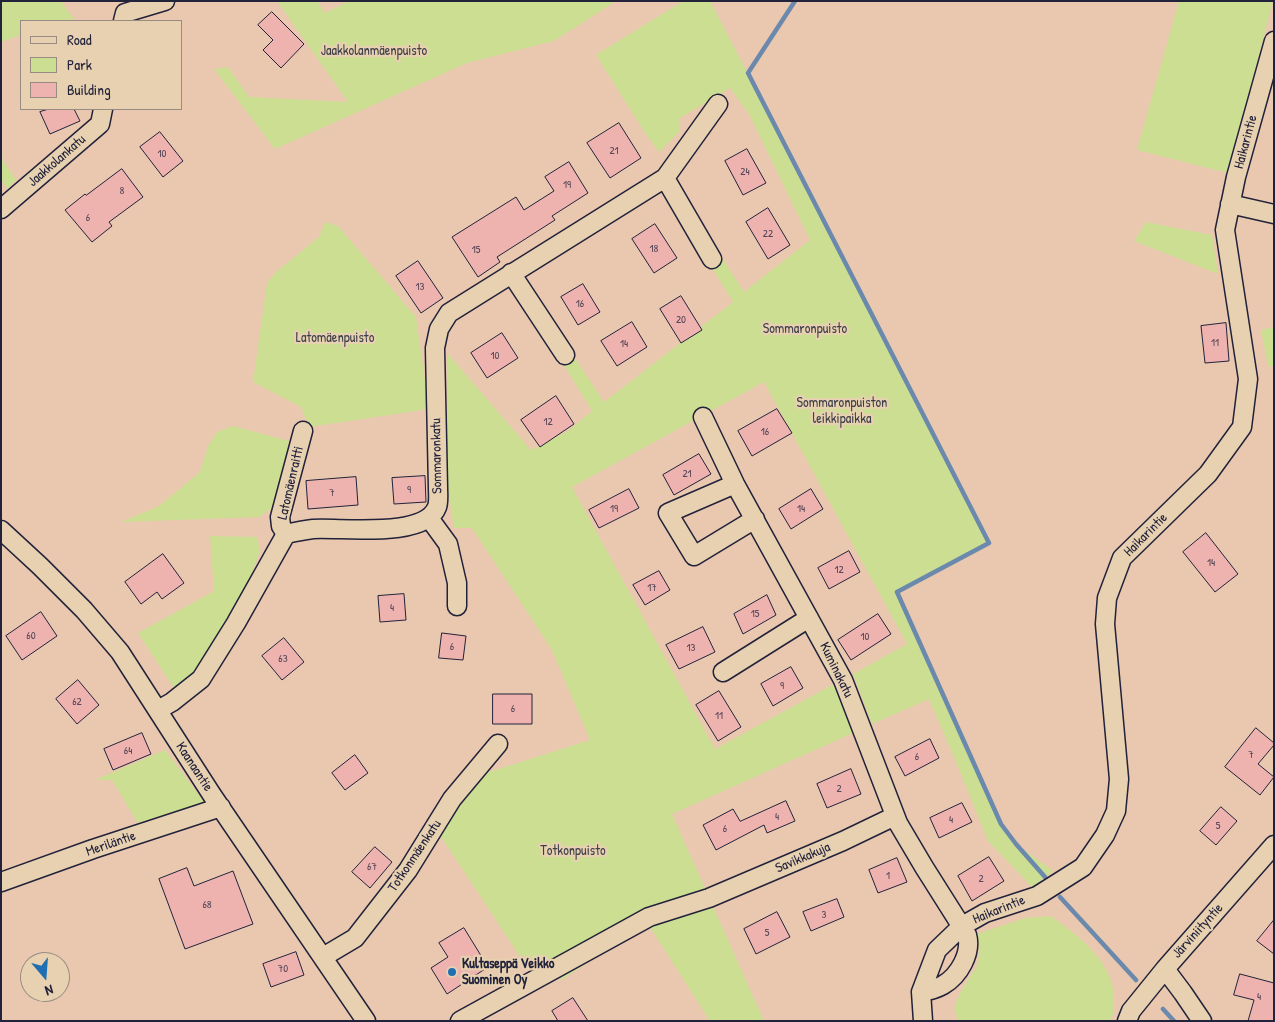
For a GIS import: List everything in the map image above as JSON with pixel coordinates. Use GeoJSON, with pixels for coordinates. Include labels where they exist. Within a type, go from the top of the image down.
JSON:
{"type":"FeatureCollection","features":[{"type":"Feature","properties":{"kind":"street"},"geometry":{"type":"LineString","coordinates":[[123,20],[125,13],[165,1]]}},
{"type":"Feature","properties":{"kind":"street","name":"Haikarintie"},"geometry":{"type":"LineString","coordinates":[[923,1021],[921,992],[937,950],[962,926],[985,913],[1037,896],[1083,867],[1105,835],[1116,811],[1119,779],[1104,624],[1107,598],[1122,558],[1208,474],[1242,428],[1248,379],[1225,230],[1236,177],[1273,46]]}},
{"type":"Feature","properties":{"kind":"street"},"geometry":{"type":"LineString","coordinates":[[712,258],[665,178],[718,104]]}},
{"type":"Feature","properties":{"kind":"street","name":"Jaakkolankatu"},"geometry":{"type":"LineString","coordinates":[[1,209],[100,124],[103,110]]}},
{"type":"Feature","properties":{"kind":"street","name":"Sommaronkatu"},"geometry":{"type":"LineString","coordinates":[[429,518],[437,507],[438,488],[435,348],[438,329],[449,313],[665,178]]}},
{"type":"Feature","properties":{"kind":"street"},"geometry":{"type":"LineString","coordinates":[[1230,204],[1274,214]]}},
{"type":"Feature","properties":{"kind":"street"},"geometry":{"type":"LineString","coordinates":[[511,273],[565,355]]}},
{"type":"Feature","properties":{"kind":"street","name":"Kuminakatu"},"geometry":{"type":"LineString","coordinates":[[703,417],[735,484],[843,680],[896,816],[924,867],[962,926]]}},
{"type":"Feature","properties":{"kind":"street","name":"Latomäenraitti"},"geometry":{"type":"LineString","coordinates":[[286,534],[281,526],[280,517],[303,431]]}},
{"type":"Feature","properties":{"kind":"street"},"geometry":{"type":"LineString","coordinates":[[735,484],[668,513],[694,556],[755,519]]}},
{"type":"Feature","properties":{"kind":"street"},"geometry":{"type":"LineString","coordinates":[[158,710],[172,702],[201,679],[236,623],[286,534],[312,529],[395,529],[414,526],[429,518],[448,544],[457,582],[457,606]]}},
{"type":"Feature","properties":{"kind":"street","name":"Kaanaantie"},"geometry":{"type":"LineString","coordinates":[[1,530],[84,610],[120,652],[221,807],[366,1021]]}},
{"type":"Feature","properties":{"kind":"street"},"geometry":{"type":"LineString","coordinates":[[723,672],[809,618]]}},
{"type":"Feature","properties":{"kind":"street","name":"Totkonmäenkatu"},"geometry":{"type":"LineString","coordinates":[[323,957],[355,938],[408,870],[452,799],[498,744]]}},
{"type":"Feature","properties":{"kind":"street","name":"Meriläntie"},"geometry":{"type":"LineString","coordinates":[[1,882],[93,849],[221,807]]}},
{"type":"Feature","properties":{"kind":"street","name":"Savikkakuja"},"geometry":{"type":"LineString","coordinates":[[460,1021],[649,917],[709,898],[843,841],[896,816]]}},
{"type":"Feature","properties":{"kind":"street","name":"Järviniityntie"},"geometry":{"type":"LineString","coordinates":[[1127,1021],[1131,1011],[1164,969],[1274,845]]}},
{"type":"Feature","properties":{"kind":"street"},"geometry":{"type":"LineString","coordinates":[[921,992],[933,990],[949,981],[965,959],[969,942],[962,926]]}},
{"type":"Feature","properties":{"kind":"street"},"geometry":{"type":"LineString","coordinates":[[1164,969],[1202,1021]]}},
{"type":"Feature","properties":{"kind":"green space"},"geometry":{"type":"Polygon","coordinates":[[[1,1],[61,1],[74,19],[20,20],[20,35],[1,42],[1,1]]]}},
{"type":"Feature","properties":{"kind":"green space","name":"Jaakkolanmäenpuisto"},"geometry":{"type":"Polygon","coordinates":[[[277,1],[317,1],[325,13],[349,1],[616,1],[554,41],[467,63],[275,149],[214,69],[228,67],[249,97],[348,102],[277,1]]]}},
{"type":"Feature","properties":{"kind":"green space"},"geometry":{"type":"Polygon","coordinates":[[[683,1],[710,1],[989,543],[897,592],[1001,824],[1016,844],[1053,871],[1032,887],[988,841],[929,699],[872,724],[853,674],[907,644],[764,382],[572,487],[715,749],[834,684],[853,733],[672,814],[764,1021],[710,1021],[648,924],[561,980],[544,961],[519,955],[440,835],[470,778],[590,740],[552,650],[472,528],[454,528],[448,490],[448,354],[531,450],[568,431],[592,411],[564,365],[575,358],[604,402],[733,302],[707,260],[719,253],[744,292],[810,240],[749,114],[730,88],[680,118],[680,131],[659,152],[596,55],[683,1]]]}},
{"type":"Feature","properties":{"kind":"green space"},"geometry":{"type":"Polygon","coordinates":[[[1179,1],[1273,1],[1228,173],[1137,150],[1179,1]]]}},
{"type":"Feature","properties":{"kind":"green space"},"geometry":{"type":"Polygon","coordinates":[[[1,157],[16,180],[7,189],[1,179],[1,157]]]}},
{"type":"Feature","properties":{"kind":"green space","name":"Latomäenpuisto"},"geometry":{"type":"Polygon","coordinates":[[[325,222],[338,226],[416,317],[429,409],[309,427],[301,407],[253,382],[267,283],[276,272],[319,237],[325,222]]]}},
{"type":"Feature","properties":{"kind":"green space"},"geometry":{"type":"Polygon","coordinates":[[[1146,222],[1212,235],[1218,274],[1134,241],[1146,222]]]}},
{"type":"Feature","properties":{"kind":"green space"},"geometry":{"type":"Polygon","coordinates":[[[1274,327],[1274,366],[1268,366],[1261,330],[1274,327]]]}},
{"type":"Feature","properties":{"kind":"green space"},"geometry":{"type":"Polygon","coordinates":[[[233,426],[289,441],[278,493],[272,508],[259,517],[121,522],[159,506],[200,472],[208,446],[217,432],[233,426]]]}},
{"type":"Feature","properties":{"kind":"green space"},"geometry":{"type":"Polygon","coordinates":[[[210,536],[257,537],[260,551],[249,581],[199,671],[174,688],[138,633],[214,591],[210,536]]]}},
{"type":"Feature","properties":{"kind":"green space"},"geometry":{"type":"Polygon","coordinates":[[[165,750],[205,803],[138,823],[112,780],[95,780],[165,750]]]}},
{"type":"Feature","properties":{"kind":"green space"},"geometry":{"type":"Polygon","coordinates":[[[1051,916],[1094,952],[1109,975],[1113,988],[1114,1002],[1114,1010],[1110,1021],[958,1021],[954,1008],[960,993],[978,964],[977,934],[1025,918],[1051,916]]]}},
{"type":"Feature","properties":{"kind":"building"},"geometry":{"type":"Polygon","coordinates":[[[272,12],[304,44],[281,68],[263,50],[273,40],[258,25],[272,12]]]}},
{"type":"Feature","properties":{"kind":"building"},"geometry":{"type":"Polygon","coordinates":[[[46,110],[74,110],[80,121],[50,134],[40,112],[46,110]]]}},
{"type":"Feature","properties":{"kind":"building"},"geometry":{"type":"Polygon","coordinates":[[[619,123],[641,158],[610,178],[587,143],[619,123]]]}},
{"type":"Feature","properties":{"kind":"building"},"geometry":{"type":"Polygon","coordinates":[[[160,132],[183,161],[163,177],[140,147],[160,132]]]}},
{"type":"Feature","properties":{"kind":"building"},"geometry":{"type":"Polygon","coordinates":[[[747,149],[766,183],[743,195],[725,161],[747,149]]]}},
{"type":"Feature","properties":{"kind":"building"},"geometry":{"type":"Polygon","coordinates":[[[569,162],[588,193],[552,216],[555,220],[497,257],[500,262],[478,277],[452,237],[516,197],[524,210],[554,191],[545,177],[569,162]]]}},
{"type":"Feature","properties":{"kind":"building"},"geometry":{"type":"Polygon","coordinates":[[[122,169],[143,197],[109,222],[112,226],[92,242],[65,210],[122,169]]]}},
{"type":"Feature","properties":{"kind":"building"},"geometry":{"type":"Polygon","coordinates":[[[768,208],[790,245],[768,259],[746,222],[768,208]]]}},
{"type":"Feature","properties":{"kind":"building"},"geometry":{"type":"Polygon","coordinates":[[[655,224],[677,258],[654,273],[632,239],[655,224]]]}},
{"type":"Feature","properties":{"kind":"building"},"geometry":{"type":"Polygon","coordinates":[[[418,261],[443,298],[421,313],[396,276],[418,261]]]}},
{"type":"Feature","properties":{"kind":"building"},"geometry":{"type":"Polygon","coordinates":[[[583,284],[600,312],[578,325],[561,297],[583,284]]]}},
{"type":"Feature","properties":{"kind":"building"},"geometry":{"type":"Polygon","coordinates":[[[681,296],[702,330],[681,343],[660,309],[681,296]]]}},
{"type":"Feature","properties":{"kind":"building"},"geometry":{"type":"Polygon","coordinates":[[[632,322],[647,347],[617,366],[601,341],[632,322]]]}},
{"type":"Feature","properties":{"kind":"building"},"geometry":{"type":"Polygon","coordinates":[[[1226,323],[1229,361],[1205,363],[1201,326],[1226,323]]]}},
{"type":"Feature","properties":{"kind":"building"},"geometry":{"type":"Polygon","coordinates":[[[502,333],[518,358],[487,378],[471,353],[502,333]]]}},
{"type":"Feature","properties":{"kind":"building"},"geometry":{"type":"Polygon","coordinates":[[[556,396],[574,424],[540,447],[521,420],[556,396]]]}},
{"type":"Feature","properties":{"kind":"building"},"geometry":{"type":"Polygon","coordinates":[[[777,409],[792,433],[752,456],[738,431],[777,409]]]}},
{"type":"Feature","properties":{"kind":"building"},"geometry":{"type":"Polygon","coordinates":[[[699,454],[711,474],[674,495],[663,475],[699,454]]]}},
{"type":"Feature","properties":{"kind":"building"},"geometry":{"type":"Polygon","coordinates":[[[425,476],[426,502],[394,504],[392,478],[425,476]]]}},
{"type":"Feature","properties":{"kind":"building"},"geometry":{"type":"Polygon","coordinates":[[[356,477],[358,505],[308,509],[306,481],[356,477]]]}},
{"type":"Feature","properties":{"kind":"building"},"geometry":{"type":"Polygon","coordinates":[[[629,489],[639,508],[599,528],[589,510],[629,489]]]}},
{"type":"Feature","properties":{"kind":"building"},"geometry":{"type":"Polygon","coordinates":[[[811,489],[823,509],[791,529],[779,509],[811,489]]]}},
{"type":"Feature","properties":{"kind":"building"},"geometry":{"type":"Polygon","coordinates":[[[1206,533],[1238,574],[1215,592],[1183,552],[1206,533]]]}},
{"type":"Feature","properties":{"kind":"building"},"geometry":{"type":"Polygon","coordinates":[[[849,551],[860,572],[829,589],[818,568],[849,551]]]}},
{"type":"Feature","properties":{"kind":"building"},"geometry":{"type":"Polygon","coordinates":[[[163,554],[184,583],[162,599],[157,592],[141,604],[125,582],[163,554]]]}},
{"type":"Feature","properties":{"kind":"building"},"geometry":{"type":"Polygon","coordinates":[[[659,571],[670,590],[645,605],[633,585],[659,571]]]}},
{"type":"Feature","properties":{"kind":"building"},"geometry":{"type":"Polygon","coordinates":[[[404,594],[406,620],[380,622],[378,596],[404,594]]]}},
{"type":"Feature","properties":{"kind":"building"},"geometry":{"type":"Polygon","coordinates":[[[767,595],[776,615],[743,634],[734,614],[767,595]]]}},
{"type":"Feature","properties":{"kind":"building"},"geometry":{"type":"Polygon","coordinates":[[[41,612],[57,636],[22,660],[6,636],[41,612]]]}},
{"type":"Feature","properties":{"kind":"building"},"geometry":{"type":"Polygon","coordinates":[[[878,614],[891,634],[851,660],[838,640],[878,614]]]}},
{"type":"Feature","properties":{"kind":"building"},"geometry":{"type":"Polygon","coordinates":[[[703,627],[715,652],[679,669],[666,645],[703,627]]]}},
{"type":"Feature","properties":{"kind":"building"},"geometry":{"type":"Polygon","coordinates":[[[442,633],[466,636],[463,660],[439,658],[442,633]]]}},
{"type":"Feature","properties":{"kind":"building"},"geometry":{"type":"Polygon","coordinates":[[[284,638],[304,662],[282,680],[262,656],[284,638]]]}},
{"type":"Feature","properties":{"kind":"building"},"geometry":{"type":"Polygon","coordinates":[[[791,667],[803,688],[773,706],[761,684],[791,667]]]}},
{"type":"Feature","properties":{"kind":"building"},"geometry":{"type":"Polygon","coordinates":[[[78,680],[99,705],[77,724],[56,699],[78,680]]]}},
{"type":"Feature","properties":{"kind":"building"},"geometry":{"type":"Polygon","coordinates":[[[719,691],[741,727],[718,741],[696,705],[719,691]]]}},
{"type":"Feature","properties":{"kind":"building"},"geometry":{"type":"Polygon","coordinates":[[[493,694],[532,694],[532,724],[493,724],[493,694]]]}},
{"type":"Feature","properties":{"kind":"building"},"geometry":{"type":"Polygon","coordinates":[[[1256,728],[1274,743],[1258,764],[1274,777],[1260,795],[1225,767],[1256,728]]]}},
{"type":"Feature","properties":{"kind":"building"},"geometry":{"type":"Polygon","coordinates":[[[142,733],[151,754],[113,770],[104,749],[142,733]]]}},
{"type":"Feature","properties":{"kind":"building"},"geometry":{"type":"Polygon","coordinates":[[[930,739],[939,758],[905,776],[895,757],[930,739]]]}},
{"type":"Feature","properties":{"kind":"building"},"geometry":{"type":"Polygon","coordinates":[[[355,755],[368,773],[345,790],[332,773],[355,755]]]}},
{"type":"Feature","properties":{"kind":"building"},"geometry":{"type":"Polygon","coordinates":[[[851,769],[861,794],[827,808],[817,784],[851,769]]]}},
{"type":"Feature","properties":{"kind":"building"},"geometry":{"type":"Polygon","coordinates":[[[786,801],[795,821],[767,833],[764,825],[716,850],[703,825],[733,809],[740,821],[786,801]]]}},
{"type":"Feature","properties":{"kind":"building"},"geometry":{"type":"Polygon","coordinates":[[[962,803],[972,822],[939,838],[930,818],[962,803]]]}},
{"type":"Feature","properties":{"kind":"building"},"geometry":{"type":"Polygon","coordinates":[[[1221,807],[1237,821],[1216,845],[1200,831],[1221,807]]]}},
{"type":"Feature","properties":{"kind":"building"},"geometry":{"type":"Polygon","coordinates":[[[375,847],[392,862],[370,888],[352,872],[375,847]]]}},
{"type":"Feature","properties":{"kind":"building"},"geometry":{"type":"Polygon","coordinates":[[[989,857],[1004,881],[972,901],[958,876],[989,857]]]}},
{"type":"Feature","properties":{"kind":"building"},"geometry":{"type":"Polygon","coordinates":[[[897,858],[907,882],[878,893],[869,870],[897,858]]]}},
{"type":"Feature","properties":{"kind":"building"},"geometry":{"type":"Polygon","coordinates":[[[187,868],[194,886],[233,871],[253,924],[185,949],[159,879],[187,868]]]}},
{"type":"Feature","properties":{"kind":"building"},"geometry":{"type":"Polygon","coordinates":[[[837,899],[844,917],[811,931],[803,912],[837,899]]]}},
{"type":"Feature","properties":{"kind":"building"},"geometry":{"type":"Polygon","coordinates":[[[777,912],[790,937],[756,954],[744,929],[777,912]]]}},
{"type":"Feature","properties":{"kind":"building"},"geometry":{"type":"Polygon","coordinates":[[[1274,920],[1274,954],[1257,941],[1274,920]]]}},
{"type":"Feature","properties":{"kind":"building"},"geometry":{"type":"Polygon","coordinates":[[[464,928],[488,967],[447,994],[431,968],[448,957],[439,943],[464,928]]]}},
{"type":"Feature","properties":{"kind":"building"},"geometry":{"type":"Polygon","coordinates":[[[296,952],[304,975],[271,987],[263,964],[296,952]]]}},
{"type":"Feature","properties":{"kind":"building"},"geometry":{"type":"Polygon","coordinates":[[[1240,974],[1274,983],[1274,1021],[1248,1021],[1254,1000],[1234,995],[1240,974]]]}},
{"type":"Feature","properties":{"kind":"building"},"geometry":{"type":"Polygon","coordinates":[[[573,998],[588,1021],[558,1021],[552,1011],[573,998]]]}},
{"type":"Feature","properties":{"kind":"waterway"},"geometry":{"type":"LineString","coordinates":[[795,1],[748,73],[989,543],[897,592],[1001,824],[1045,877]]}},
{"type":"Feature","properties":{"kind":"waterway"},"geometry":{"type":"LineString","coordinates":[[1060,897],[1136,980]]}},
{"type":"Feature","properties":{"kind":"waterway"},"geometry":{"type":"LineString","coordinates":[[1163,1009],[1174,1021]]}},
{"type":"Feature","properties":{"kind":"place","name":"Kultaseppä Veikko Suominen Oy"},"geometry":{"type":"Point","coordinates":[452,972]}},
{"type":"Feature","properties":{"kind":"park label","name":"Sommaronpuisto"},"geometry":{"type":"Point","coordinates":[805,329]}},
{"type":"Feature","properties":{"kind":"park label","name":"Sommaronpuiston leikkipaikka"},"geometry":{"type":"Point","coordinates":[842,412]}},
{"type":"Feature","properties":{"kind":"park label","name":"Totkonpuisto"},"geometry":{"type":"Point","coordinates":[573,851]}}]}
